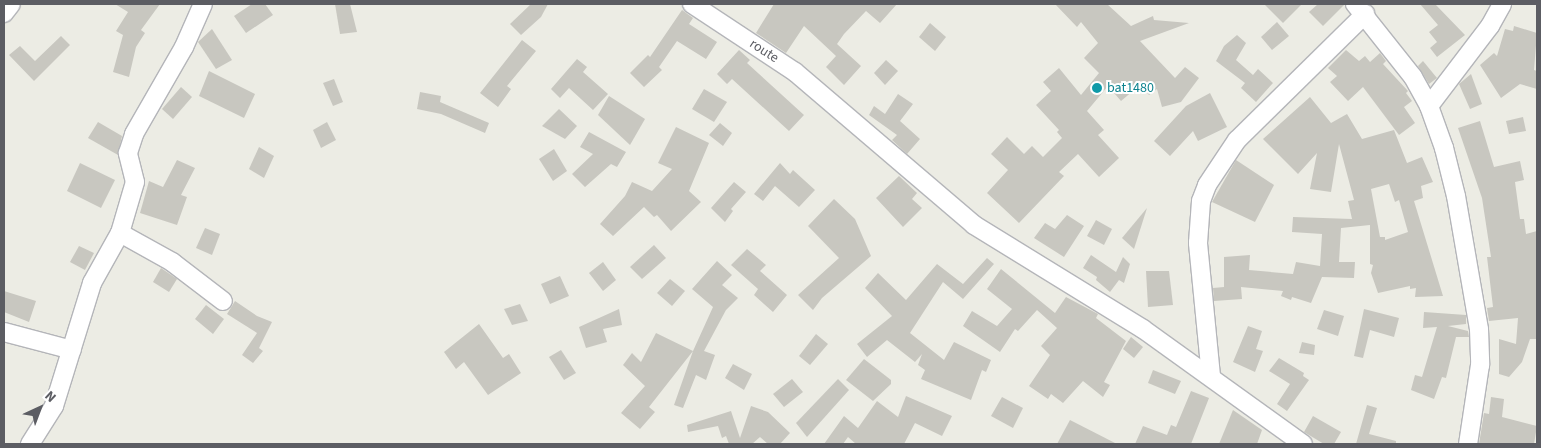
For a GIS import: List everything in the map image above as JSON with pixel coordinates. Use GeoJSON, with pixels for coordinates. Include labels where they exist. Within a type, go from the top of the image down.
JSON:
{"type":"FeatureCollection","features":[{"type":"Feature","properties":{"kind":"street"},"geometry":{"type":"LineString","coordinates":[[4,13],[11,4]]}},
{"type":"Feature","properties":{"kind":"street"},"geometry":{"type":"LineString","coordinates":[[30,444],[54,406],[92,283],[120,233],[135,182],[128,153],[134,134],[184,47],[203,4]]}},
{"type":"Feature","properties":{"kind":"street","name":"route"},"geometry":{"type":"LineString","coordinates":[[692,4],[795,72],[974,225],[1144,329],[1303,444]]}},
{"type":"Feature","properties":{"kind":"street"},"geometry":{"type":"LineString","coordinates":[[1429,106],[1490,26],[1502,4]]}},
{"type":"Feature","properties":{"kind":"street"},"geometry":{"type":"LineString","coordinates":[[1211,376],[1198,243],[1201,201],[1207,185],[1237,140],[1360,9],[1414,77],[1429,106],[1456,196],[1479,329],[1480,365],[1468,444]]}},
{"type":"Feature","properties":{"kind":"street"},"geometry":{"type":"LineString","coordinates":[[120,233],[172,262],[223,301]]}},
{"type":"Feature","properties":{"kind":"street"},"geometry":{"type":"LineString","coordinates":[[4,332],[72,350]]}},
{"type":"Feature","properties":{"kind":"building"},"geometry":{"type":"Polygon","coordinates":[[[115,4],[160,4],[141,30],[145,33],[136,47],[129,77],[113,72],[123,35],[116,31],[128,12],[115,4]]]}},
{"type":"Feature","properties":{"kind":"building"},"geometry":{"type":"Polygon","coordinates":[[[252,4],[265,4],[273,15],[246,33],[234,16],[252,4]]]}},
{"type":"Feature","properties":{"kind":"building"},"geometry":{"type":"Polygon","coordinates":[[[335,4],[350,4],[357,32],[340,34],[335,4]]]}},
{"type":"Feature","properties":{"kind":"building"},"geometry":{"type":"Polygon","coordinates":[[[531,4],[548,4],[541,17],[521,35],[510,24],[531,4]]]}},
{"type":"Feature","properties":{"kind":"building"},"geometry":{"type":"Polygon","coordinates":[[[774,4],[897,4],[880,23],[866,11],[837,44],[861,66],[844,85],[826,67],[836,56],[804,26],[786,53],[756,33],[774,4]]]}},
{"type":"Feature","properties":{"kind":"building"},"geometry":{"type":"Polygon","coordinates":[[[1055,4],[1107,4],[1131,26],[1153,16],[1154,20],[1189,23],[1140,41],[1175,78],[1185,67],[1199,78],[1181,102],[1162,107],[1157,89],[1149,95],[1140,85],[1121,101],[1108,86],[1087,111],[1104,130],[1098,135],[1119,158],[1099,177],[1078,154],[1059,172],[1064,176],[1019,223],[987,193],[1008,170],[991,154],[1007,137],[1024,154],[1032,146],[1043,157],[1062,138],[1057,132],[1059,130],[1036,105],[1051,91],[1043,82],[1059,68],[1081,95],[1099,73],[1084,58],[1098,43],[1081,22],[1077,27],[1055,4]]]}},
{"type":"Feature","properties":{"kind":"building"},"geometry":{"type":"Polygon","coordinates":[[[1264,4],[1302,4],[1283,23],[1264,4]]]}},
{"type":"Feature","properties":{"kind":"building"},"geometry":{"type":"Polygon","coordinates":[[[1318,4],[1345,4],[1323,26],[1309,12],[1318,4]]]}},
{"type":"Feature","properties":{"kind":"building"},"geometry":{"type":"Polygon","coordinates":[[[1420,4],[1435,4],[1465,35],[1437,57],[1430,48],[1437,42],[1429,32],[1438,25],[1420,4]]]}},
{"type":"Feature","properties":{"kind":"building"},"geometry":{"type":"Polygon","coordinates":[[[682,10],[693,18],[689,24],[717,42],[706,59],[677,41],[659,67],[662,70],[644,87],[630,73],[648,55],[650,57],[682,10]]]}},
{"type":"Feature","properties":{"kind":"building"},"geometry":{"type":"Polygon","coordinates":[[[1277,22],[1289,36],[1272,50],[1261,37],[1277,22]]]}},
{"type":"Feature","properties":{"kind":"building"},"geometry":{"type":"Polygon","coordinates":[[[930,23],[946,37],[935,51],[919,37],[930,23]]]}},
{"type":"Feature","properties":{"kind":"building"},"geometry":{"type":"Polygon","coordinates":[[[1514,26],[1537,33],[1534,70],[1537,71],[1537,89],[1520,84],[1501,98],[1480,65],[1494,53],[1497,56],[1505,29],[1513,31],[1514,26]]]}},
{"type":"Feature","properties":{"kind":"building"},"geometry":{"type":"Polygon","coordinates":[[[212,29],[232,60],[216,69],[198,42],[212,29]]]}},
{"type":"Feature","properties":{"kind":"building"},"geometry":{"type":"Polygon","coordinates":[[[1237,35],[1246,43],[1236,60],[1253,75],[1258,69],[1273,83],[1256,102],[1241,88],[1245,83],[1216,61],[1224,46],[1237,35]]]}},
{"type":"Feature","properties":{"kind":"building"},"geometry":{"type":"Polygon","coordinates":[[[61,36],[70,45],[34,81],[9,55],[20,46],[35,61],[61,36]]]}},
{"type":"Feature","properties":{"kind":"building"},"geometry":{"type":"Polygon","coordinates":[[[522,40],[536,51],[507,86],[511,89],[498,107],[480,93],[522,40]]]}},
{"type":"Feature","properties":{"kind":"building"},"geometry":{"type":"Polygon","coordinates":[[[739,50],[750,60],[747,63],[804,115],[789,131],[732,79],[727,84],[717,74],[739,50]]]}},
{"type":"Feature","properties":{"kind":"building"},"geometry":{"type":"Polygon","coordinates":[[[1346,50],[1359,61],[1365,56],[1370,62],[1380,53],[1386,61],[1383,64],[1408,91],[1406,93],[1412,101],[1404,107],[1415,123],[1399,135],[1363,87],[1348,101],[1330,82],[1337,76],[1328,68],[1346,50]]]}},
{"type":"Feature","properties":{"kind":"building"},"geometry":{"type":"Polygon","coordinates":[[[577,59],[587,67],[583,72],[608,94],[593,110],[569,88],[560,98],[551,89],[577,59]]]}},
{"type":"Feature","properties":{"kind":"building"},"geometry":{"type":"Polygon","coordinates":[[[886,60],[898,71],[885,85],[874,73],[886,60]]]}},
{"type":"Feature","properties":{"kind":"building"},"geometry":{"type":"Polygon","coordinates":[[[1423,61],[1437,78],[1429,84],[1418,66],[1423,61]]]}},
{"type":"Feature","properties":{"kind":"building"},"geometry":{"type":"Polygon","coordinates":[[[209,71],[255,94],[244,118],[199,96],[209,71]]]}},
{"type":"Feature","properties":{"kind":"building"},"geometry":{"type":"Polygon","coordinates":[[[1471,74],[1482,104],[1470,109],[1459,84],[1471,74]]]}},
{"type":"Feature","properties":{"kind":"building"},"geometry":{"type":"Polygon","coordinates":[[[334,79],[343,102],[333,106],[323,83],[334,79]]]}},
{"type":"Feature","properties":{"kind":"building"},"geometry":{"type":"Polygon","coordinates":[[[181,87],[192,97],[173,119],[162,109],[181,87]]]}},
{"type":"Feature","properties":{"kind":"building"},"geometry":{"type":"Polygon","coordinates":[[[704,89],[727,102],[714,122],[692,109],[704,89]]]}},
{"type":"Feature","properties":{"kind":"building"},"geometry":{"type":"Polygon","coordinates":[[[420,92],[441,96],[440,102],[489,123],[485,133],[441,114],[417,109],[420,92]]]}},
{"type":"Feature","properties":{"kind":"building"},"geometry":{"type":"Polygon","coordinates":[[[1210,93],[1227,127],[1198,141],[1193,131],[1170,156],[1154,141],[1186,106],[1210,93]]]}},
{"type":"Feature","properties":{"kind":"building"},"geometry":{"type":"Polygon","coordinates":[[[898,94],[913,104],[900,121],[920,139],[907,154],[892,140],[897,135],[869,115],[874,106],[885,114],[898,94]]]}},
{"type":"Feature","properties":{"kind":"building"},"geometry":{"type":"Polygon","coordinates":[[[609,96],[645,119],[630,145],[598,115],[609,96]]]}},
{"type":"Feature","properties":{"kind":"building"},"geometry":{"type":"Polygon","coordinates":[[[1310,97],[1331,123],[1347,114],[1362,139],[1394,130],[1407,163],[1422,157],[1433,182],[1421,186],[1423,198],[1414,201],[1443,296],[1415,297],[1416,288],[1410,289],[1410,286],[1378,293],[1371,273],[1373,265],[1370,264],[1370,225],[1341,228],[1339,262],[1355,262],[1354,278],[1322,277],[1311,303],[1292,297],[1291,300],[1281,296],[1283,291],[1241,287],[1242,299],[1214,301],[1213,288],[1224,287],[1224,257],[1250,255],[1249,270],[1293,274],[1296,262],[1320,266],[1322,234],[1292,232],[1293,217],[1352,219],[1348,201],[1354,200],[1339,144],[1331,192],[1310,189],[1317,153],[1298,174],[1263,139],[1310,97]],[[1389,184],[1371,189],[1380,237],[1385,237],[1385,240],[1408,232],[1399,200],[1395,202],[1389,184]]]}},
{"type":"Feature","properties":{"kind":"building"},"geometry":{"type":"Polygon","coordinates":[[[559,109],[577,126],[565,139],[542,126],[559,109]]]}},
{"type":"Feature","properties":{"kind":"building"},"geometry":{"type":"Polygon","coordinates":[[[1523,117],[1526,131],[1509,134],[1506,121],[1523,117]]]}},
{"type":"Feature","properties":{"kind":"building"},"geometry":{"type":"Polygon","coordinates":[[[1480,121],[1494,167],[1520,161],[1524,180],[1515,182],[1520,219],[1524,219],[1526,234],[1537,231],[1537,339],[1530,339],[1522,362],[1509,377],[1499,374],[1499,339],[1516,344],[1518,318],[1489,321],[1487,308],[1493,307],[1487,257],[1491,257],[1482,198],[1458,128],[1480,121]]]}},
{"type":"Feature","properties":{"kind":"building"},"geometry":{"type":"Polygon","coordinates":[[[98,122],[122,136],[118,155],[88,138],[98,122]]]}},
{"type":"Feature","properties":{"kind":"building"},"geometry":{"type":"Polygon","coordinates":[[[327,122],[336,140],[321,148],[313,130],[327,122]]]}},
{"type":"Feature","properties":{"kind":"building"},"geometry":{"type":"Polygon","coordinates":[[[720,123],[732,133],[723,146],[709,135],[720,123]]]}},
{"type":"Feature","properties":{"kind":"building"},"geometry":{"type":"Polygon","coordinates":[[[676,127],[709,143],[689,191],[701,202],[671,231],[657,215],[654,217],[644,207],[613,236],[600,224],[625,196],[632,182],[652,191],[672,169],[658,163],[676,127]]]}},
{"type":"Feature","properties":{"kind":"building"},"geometry":{"type":"Polygon","coordinates":[[[589,132],[626,152],[617,167],[611,164],[585,187],[572,174],[593,154],[580,147],[589,132]]]}},
{"type":"Feature","properties":{"kind":"building"},"geometry":{"type":"Polygon","coordinates":[[[259,147],[274,156],[264,178],[249,169],[259,147]]]}},
{"type":"Feature","properties":{"kind":"building"},"geometry":{"type":"Polygon","coordinates":[[[554,149],[567,171],[553,181],[539,159],[554,149]]]}},
{"type":"Feature","properties":{"kind":"building"},"geometry":{"type":"Polygon","coordinates":[[[177,160],[195,168],[181,195],[187,197],[177,225],[140,213],[149,181],[163,187],[177,160]]]}},
{"type":"Feature","properties":{"kind":"building"},"geometry":{"type":"Polygon","coordinates":[[[1236,160],[1274,185],[1255,222],[1212,202],[1236,160]]]}},
{"type":"Feature","properties":{"kind":"building"},"geometry":{"type":"Polygon","coordinates":[[[80,163],[115,180],[101,208],[67,191],[80,163]]]}},
{"type":"Feature","properties":{"kind":"building"},"geometry":{"type":"Polygon","coordinates":[[[780,163],[790,174],[793,170],[815,190],[799,207],[775,186],[763,201],[754,194],[780,163]]]}},
{"type":"Feature","properties":{"kind":"building"},"geometry":{"type":"Polygon","coordinates":[[[899,176],[917,193],[912,199],[922,208],[903,227],[876,198],[899,176]]]}},
{"type":"Feature","properties":{"kind":"building"},"geometry":{"type":"Polygon","coordinates":[[[734,182],[746,192],[731,209],[733,211],[725,222],[711,208],[734,182]]]}},
{"type":"Feature","properties":{"kind":"building"},"geometry":{"type":"Polygon","coordinates":[[[834,199],[855,219],[871,256],[822,298],[813,310],[798,295],[839,258],[808,226],[834,199]]]}},
{"type":"Feature","properties":{"kind":"building"},"geometry":{"type":"Polygon","coordinates":[[[1147,208],[1134,249],[1122,238],[1147,208]]]}},
{"type":"Feature","properties":{"kind":"building"},"geometry":{"type":"Polygon","coordinates":[[[1067,215],[1084,226],[1064,257],[1034,238],[1045,223],[1055,229],[1067,215]]]}},
{"type":"Feature","properties":{"kind":"building"},"geometry":{"type":"Polygon","coordinates":[[[1096,220],[1112,229],[1104,245],[1087,236],[1096,220]]]}},
{"type":"Feature","properties":{"kind":"building"},"geometry":{"type":"Polygon","coordinates":[[[205,228],[220,234],[212,255],[196,248],[205,228]]]}},
{"type":"Feature","properties":{"kind":"building"},"geometry":{"type":"Polygon","coordinates":[[[654,245],[666,258],[642,279],[630,267],[654,245]]]}},
{"type":"Feature","properties":{"kind":"building"},"geometry":{"type":"Polygon","coordinates":[[[79,246],[94,253],[85,270],[70,262],[79,246]]]}},
{"type":"Feature","properties":{"kind":"building"},"geometry":{"type":"Polygon","coordinates":[[[747,249],[766,265],[760,271],[787,295],[773,312],[754,295],[758,289],[731,265],[747,249]]]}},
{"type":"Feature","properties":{"kind":"building"},"geometry":{"type":"Polygon","coordinates":[[[1091,255],[1116,272],[1123,257],[1130,264],[1124,283],[1119,280],[1110,292],[1096,280],[1097,277],[1083,268],[1091,255]]]}},
{"type":"Feature","properties":{"kind":"building"},"geometry":{"type":"Polygon","coordinates":[[[987,258],[994,264],[963,299],[943,282],[910,333],[944,360],[954,342],[991,360],[986,372],[982,370],[971,400],[921,379],[925,370],[918,365],[922,354],[915,362],[887,340],[867,357],[857,344],[892,316],[865,288],[878,273],[906,300],[937,264],[963,284],[987,258]]]}},
{"type":"Feature","properties":{"kind":"building"},"geometry":{"type":"Polygon","coordinates":[[[717,261],[732,275],[722,285],[738,298],[726,310],[704,351],[715,355],[706,380],[696,375],[683,408],[674,405],[693,351],[713,307],[692,289],[717,261]]]}},
{"type":"Feature","properties":{"kind":"building"},"geometry":{"type":"Polygon","coordinates":[[[603,262],[616,280],[603,291],[589,273],[603,262]]]}},
{"type":"Feature","properties":{"kind":"building"},"geometry":{"type":"Polygon","coordinates":[[[161,268],[177,279],[169,292],[153,282],[161,268]]]}},
{"type":"Feature","properties":{"kind":"building"},"geometry":{"type":"Polygon","coordinates":[[[1001,269],[1055,313],[1066,297],[1098,314],[1096,318],[1126,341],[1104,382],[1110,385],[1103,397],[1083,381],[1063,403],[1051,394],[1048,399],[1029,386],[1050,355],[1041,346],[1057,328],[1037,310],[1018,331],[1015,329],[1000,352],[963,326],[972,311],[997,326],[1012,309],[987,289],[1001,269]]]}},
{"type":"Feature","properties":{"kind":"building"},"geometry":{"type":"Polygon","coordinates":[[[1146,271],[1169,271],[1173,305],[1148,307],[1146,271]]]}},
{"type":"Feature","properties":{"kind":"building"},"geometry":{"type":"Polygon","coordinates":[[[560,276],[569,296],[550,304],[541,284],[560,276]]]}},
{"type":"Feature","properties":{"kind":"building"},"geometry":{"type":"Polygon","coordinates":[[[670,279],[685,291],[672,306],[657,293],[670,279]]]}},
{"type":"Feature","properties":{"kind":"building"},"geometry":{"type":"Polygon","coordinates":[[[4,291],[36,301],[29,322],[4,312],[4,291]]]}},
{"type":"Feature","properties":{"kind":"building"},"geometry":{"type":"Polygon","coordinates":[[[235,301],[257,316],[272,322],[259,348],[263,351],[253,363],[242,355],[257,333],[227,314],[235,301]]]}},
{"type":"Feature","properties":{"kind":"building"},"geometry":{"type":"Polygon","coordinates":[[[520,304],[528,321],[512,325],[504,309],[520,304]]]}},
{"type":"Feature","properties":{"kind":"building"},"geometry":{"type":"Polygon","coordinates":[[[206,305],[224,319],[213,334],[195,319],[206,305]]]}},
{"type":"Feature","properties":{"kind":"building"},"geometry":{"type":"Polygon","coordinates":[[[619,309],[622,325],[603,329],[607,342],[586,348],[579,327],[619,309]]]}},
{"type":"Feature","properties":{"kind":"building"},"geometry":{"type":"Polygon","coordinates":[[[1364,309],[1399,318],[1394,337],[1370,330],[1363,358],[1354,356],[1364,309]]]}},
{"type":"Feature","properties":{"kind":"building"},"geometry":{"type":"Polygon","coordinates":[[[1324,310],[1344,316],[1338,336],[1317,329],[1324,310]]]}},
{"type":"Feature","properties":{"kind":"building"},"geometry":{"type":"Polygon","coordinates":[[[1424,312],[1466,315],[1466,324],[1448,326],[1468,331],[1469,337],[1456,337],[1446,378],[1442,377],[1434,399],[1411,390],[1415,375],[1422,377],[1437,327],[1423,328],[1424,312]]]}},
{"type":"Feature","properties":{"kind":"building"},"geometry":{"type":"Polygon","coordinates":[[[479,324],[503,358],[509,354],[521,373],[488,395],[464,362],[456,369],[444,352],[479,324]]]}},
{"type":"Feature","properties":{"kind":"building"},"geometry":{"type":"Polygon","coordinates":[[[1248,326],[1262,331],[1256,349],[1263,351],[1255,372],[1233,362],[1248,326]]]}},
{"type":"Feature","properties":{"kind":"building"},"geometry":{"type":"Polygon","coordinates":[[[656,333],[693,351],[649,407],[655,412],[640,429],[621,413],[645,386],[623,365],[632,353],[641,362],[656,333]]]}},
{"type":"Feature","properties":{"kind":"building"},"geometry":{"type":"Polygon","coordinates":[[[816,334],[828,344],[810,365],[799,356],[816,334]]]}},
{"type":"Feature","properties":{"kind":"building"},"geometry":{"type":"Polygon","coordinates":[[[1131,337],[1143,347],[1134,358],[1123,349],[1131,337]]]}},
{"type":"Feature","properties":{"kind":"building"},"geometry":{"type":"Polygon","coordinates":[[[1302,342],[1315,345],[1314,355],[1299,353],[1302,342]]]}},
{"type":"Feature","properties":{"kind":"building"},"geometry":{"type":"Polygon","coordinates":[[[561,350],[576,373],[564,380],[549,357],[561,350]]]}},
{"type":"Feature","properties":{"kind":"building"},"geometry":{"type":"Polygon","coordinates":[[[1279,358],[1304,373],[1303,376],[1309,380],[1287,411],[1277,404],[1290,384],[1269,371],[1279,358]]]}},
{"type":"Feature","properties":{"kind":"building"},"geometry":{"type":"Polygon","coordinates":[[[864,359],[891,380],[891,384],[873,401],[846,380],[864,359]]]}},
{"type":"Feature","properties":{"kind":"building"},"geometry":{"type":"Polygon","coordinates":[[[733,364],[752,374],[744,390],[725,378],[733,364]]]}},
{"type":"Feature","properties":{"kind":"building"},"geometry":{"type":"Polygon","coordinates":[[[1153,370],[1181,381],[1175,394],[1148,383],[1153,370]]]}},
{"type":"Feature","properties":{"kind":"building"},"geometry":{"type":"Polygon","coordinates":[[[792,379],[803,392],[784,407],[773,394],[792,379]]]}},
{"type":"Feature","properties":{"kind":"building"},"geometry":{"type":"Polygon","coordinates":[[[838,379],[849,390],[807,437],[796,423],[838,379]]]}},
{"type":"Feature","properties":{"kind":"building"},"geometry":{"type":"Polygon","coordinates":[[[1191,391],[1209,398],[1191,444],[1135,444],[1143,426],[1167,435],[1171,425],[1176,427],[1191,391]]]}},
{"type":"Feature","properties":{"kind":"building"},"geometry":{"type":"Polygon","coordinates":[[[906,396],[952,416],[942,436],[915,423],[904,444],[856,444],[848,437],[843,444],[824,444],[844,416],[858,428],[877,401],[898,417],[906,396]]]}},
{"type":"Feature","properties":{"kind":"building"},"geometry":{"type":"Polygon","coordinates":[[[1002,397],[1023,408],[1013,428],[991,416],[1002,397]]]}},
{"type":"Feature","properties":{"kind":"building"},"geometry":{"type":"Polygon","coordinates":[[[1491,397],[1504,399],[1502,417],[1537,426],[1534,444],[1479,444],[1484,413],[1489,414],[1491,397]]]}},
{"type":"Feature","properties":{"kind":"building"},"geometry":{"type":"Polygon","coordinates":[[[1367,405],[1377,408],[1369,434],[1396,441],[1396,444],[1356,444],[1367,405]]]}},
{"type":"Feature","properties":{"kind":"building"},"geometry":{"type":"Polygon","coordinates":[[[751,406],[768,412],[790,433],[780,444],[768,444],[760,437],[752,444],[729,444],[726,436],[722,438],[718,426],[688,432],[687,425],[731,411],[740,438],[751,406]]]}},
{"type":"Feature","properties":{"kind":"building"},"geometry":{"type":"Polygon","coordinates":[[[1233,410],[1262,430],[1257,444],[1219,444],[1233,410]]]}},
{"type":"Feature","properties":{"kind":"building"},"geometry":{"type":"Polygon","coordinates":[[[1313,416],[1341,432],[1334,444],[1324,444],[1304,432],[1313,416]]]}},
{"type":"Feature","properties":{"kind":"building"},"geometry":{"type":"Polygon","coordinates":[[[1070,420],[1117,444],[1057,444],[1070,420]]]}},
{"type":"Feature","properties":{"kind":"place","name":"bat1480"},"geometry":{"type":"Point","coordinates":[1097,88]}}]}
